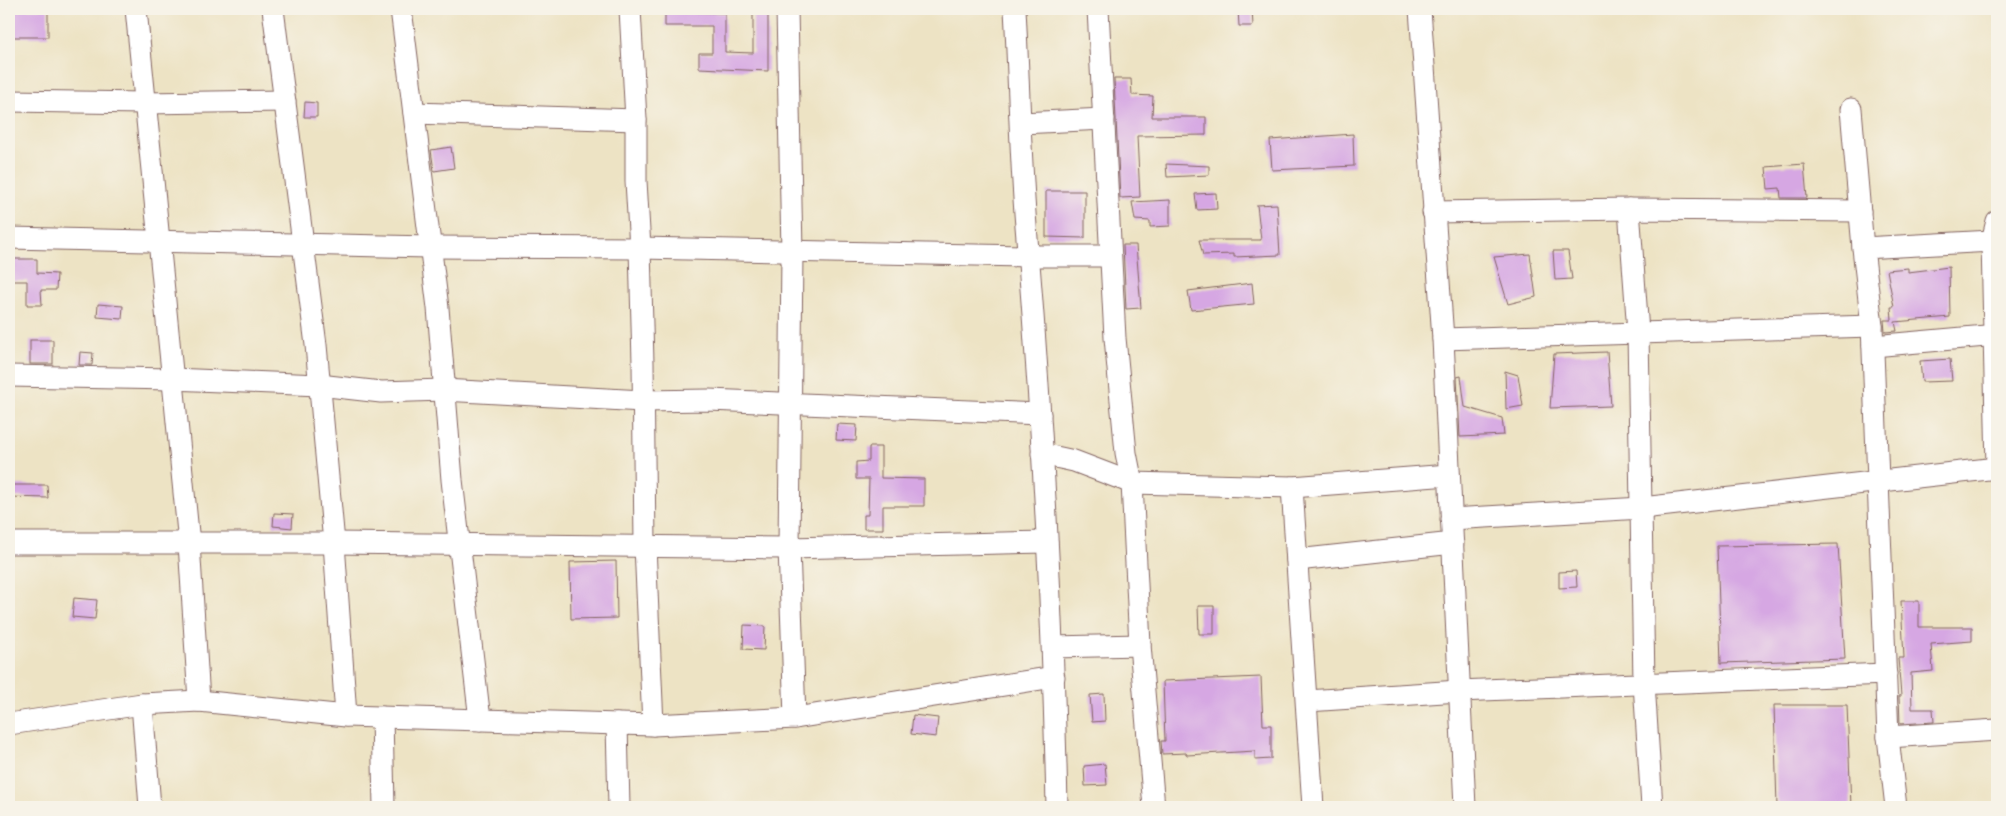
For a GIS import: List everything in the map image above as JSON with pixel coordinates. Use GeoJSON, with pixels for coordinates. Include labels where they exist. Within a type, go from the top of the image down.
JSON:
{"type":"FeatureCollection","features":[{"type":"Feature","properties":{"kind":"street"},"geometry":{"type":"LineString","coordinates":[[136,9],[189,542],[199,701]]}},
{"type":"Feature","properties":{"kind":"street"},"geometry":{"type":"LineString","coordinates":[[274,9],[319,385],[334,543],[346,716]]}},
{"type":"Feature","properties":{"kind":"street"},"geometry":{"type":"LineString","coordinates":[[401,9],[438,308],[459,544],[480,720]]}},
{"type":"Feature","properties":{"kind":"street"},"geometry":{"type":"LineString","coordinates":[[630,9],[640,248],[645,546],[654,725]]}},
{"type":"Feature","properties":{"kind":"street"},"geometry":{"type":"LineString","coordinates":[[787,9],[792,252],[789,548],[795,718]]}},
{"type":"Feature","properties":{"kind":"street"},"geometry":{"type":"LineString","coordinates":[[1015,9],[1026,225],[1040,414],[1053,647],[1057,807]]}},
{"type":"Feature","properties":{"kind":"street"},"geometry":{"type":"LineString","coordinates":[[1098,9],[1115,338],[1126,453],[1132,483],[1140,645],[1154,807]]}},
{"type":"Feature","properties":{"kind":"street"},"geometry":{"type":"LineString","coordinates":[[1420,9],[1443,339],[1465,807]]}},
{"type":"Feature","properties":{"kind":"street"},"geometry":{"type":"LineString","coordinates":[[9,101],[145,103],[285,100]]}},
{"type":"Feature","properties":{"kind":"street"},"geometry":{"type":"LineString","coordinates":[[1851,109],[1873,336],[1888,736],[1896,807]]}},
{"type":"Feature","properties":{"kind":"street"},"geometry":{"type":"LineString","coordinates":[[414,113],[636,120]]}},
{"type":"Feature","properties":{"kind":"street"},"geometry":{"type":"LineString","coordinates":[[1021,124],[1104,119]]}},
{"type":"Feature","properties":{"kind":"street"},"geometry":{"type":"LineString","coordinates":[[1433,212],[1629,209],[1860,210]]}},
{"type":"Feature","properties":{"kind":"street"},"geometry":{"type":"LineString","coordinates":[[1629,209],[1638,332],[1644,683],[1652,807]]}},
{"type":"Feature","properties":{"kind":"street"},"geometry":{"type":"LineString","coordinates":[[1451,519],[1642,508],[1997,468],[1994,231],[1863,248]]}},
{"type":"Feature","properties":{"kind":"street"},"geometry":{"type":"LineString","coordinates":[[9,238],[429,247],[640,248],[1110,256]]}},
{"type":"Feature","properties":{"kind":"street"},"geometry":{"type":"LineString","coordinates":[[1443,339],[1638,332],[1873,336],[1995,335]]}},
{"type":"Feature","properties":{"kind":"street"},"geometry":{"type":"LineString","coordinates":[[9,376],[172,379],[319,385],[382,392],[444,390],[644,401],[709,400],[1040,414]]}},
{"type":"Feature","properties":{"kind":"street"},"geometry":{"type":"LineString","coordinates":[[1042,454],[1074,461],[1132,483],[1292,487],[1449,475]]}},
{"type":"Feature","properties":{"kind":"street"},"geometry":{"type":"LineString","coordinates":[[1292,487],[1313,807]]}},
{"type":"Feature","properties":{"kind":"street"},"geometry":{"type":"LineString","coordinates":[[9,543],[189,542],[789,548],[1047,542]]}},
{"type":"Feature","properties":{"kind":"street"},"geometry":{"type":"LineString","coordinates":[[1297,560],[1452,543]]}},
{"type":"Feature","properties":{"kind":"street"},"geometry":{"type":"LineString","coordinates":[[1053,647],[1140,645]]}},
{"type":"Feature","properties":{"kind":"street"},"geometry":{"type":"LineString","coordinates":[[1307,701],[1459,691],[1886,674]]}},
{"type":"Feature","properties":{"kind":"street"},"geometry":{"type":"LineString","coordinates":[[9,724],[142,704],[199,701],[346,716],[654,725],[795,718],[1054,676]]}},
{"type":"Feature","properties":{"kind":"street"},"geometry":{"type":"LineString","coordinates":[[142,704],[150,807]]}},
{"type":"Feature","properties":{"kind":"street"},"geometry":{"type":"LineString","coordinates":[[382,717],[384,807]]}},
{"type":"Feature","properties":{"kind":"street"},"geometry":{"type":"LineString","coordinates":[[617,724],[619,807]]}},
{"type":"Feature","properties":{"kind":"street"},"geometry":{"type":"LineString","coordinates":[[1888,736],[1997,730]]}},
{"type":"Feature","properties":{"kind":"building"},"geometry":{"type":"Polygon","coordinates":[[[9,9],[48,9],[48,37],[9,37],[9,9]]]}},
{"type":"Feature","properties":{"kind":"building"},"geometry":{"type":"Polygon","coordinates":[[[1238,9],[1252,9],[1253,26],[1239,26],[1238,9]]]}},
{"type":"Feature","properties":{"kind":"building"},"geometry":{"type":"Polygon","coordinates":[[[665,12],[725,13],[725,52],[753,53],[753,13],[768,13],[768,71],[699,68],[699,53],[712,53],[712,26],[665,26],[665,12]]]}},
{"type":"Feature","properties":{"kind":"building"},"geometry":{"type":"Polygon","coordinates":[[[1114,79],[1131,79],[1132,95],[1153,96],[1152,117],[1206,117],[1206,135],[1137,136],[1140,197],[1120,198],[1114,79]]]}},
{"type":"Feature","properties":{"kind":"building"},"geometry":{"type":"Polygon","coordinates":[[[305,102],[317,103],[317,117],[304,117],[305,102]]]}},
{"type":"Feature","properties":{"kind":"building"},"geometry":{"type":"Polygon","coordinates":[[[1353,134],[1354,166],[1272,170],[1270,140],[1353,134]]]}},
{"type":"Feature","properties":{"kind":"building"},"geometry":{"type":"Polygon","coordinates":[[[451,147],[454,168],[434,171],[431,150],[451,147]]]}},
{"type":"Feature","properties":{"kind":"building"},"geometry":{"type":"Polygon","coordinates":[[[1166,164],[1209,166],[1209,175],[1167,177],[1166,164]]]}},
{"type":"Feature","properties":{"kind":"building"},"geometry":{"type":"Polygon","coordinates":[[[1804,164],[1807,198],[1781,198],[1780,188],[1768,189],[1766,167],[1804,164]]]}},
{"type":"Feature","properties":{"kind":"building"},"geometry":{"type":"Polygon","coordinates":[[[1046,191],[1085,191],[1085,238],[1046,237],[1046,191]]]}},
{"type":"Feature","properties":{"kind":"building"},"geometry":{"type":"Polygon","coordinates":[[[1216,193],[1217,209],[1197,210],[1195,194],[1216,193]]]}},
{"type":"Feature","properties":{"kind":"building"},"geometry":{"type":"Polygon","coordinates":[[[1170,200],[1170,226],[1150,227],[1150,221],[1135,220],[1132,202],[1170,200]]]}},
{"type":"Feature","properties":{"kind":"building"},"geometry":{"type":"Polygon","coordinates":[[[1277,204],[1280,255],[1234,257],[1234,254],[1203,255],[1199,240],[1261,240],[1257,205],[1277,204]]]}},
{"type":"Feature","properties":{"kind":"building"},"geometry":{"type":"Polygon","coordinates":[[[1123,245],[1136,245],[1141,308],[1126,309],[1123,245]]]}},
{"type":"Feature","properties":{"kind":"building"},"geometry":{"type":"Polygon","coordinates":[[[1553,251],[1568,251],[1572,279],[1555,280],[1553,251]]]}},
{"type":"Feature","properties":{"kind":"building"},"geometry":{"type":"Polygon","coordinates":[[[1530,254],[1536,297],[1508,304],[1494,257],[1530,254]]]}},
{"type":"Feature","properties":{"kind":"building"},"geometry":{"type":"Polygon","coordinates":[[[9,259],[37,259],[37,273],[57,274],[56,290],[41,290],[42,305],[27,305],[27,281],[9,281],[9,259]]]}},
{"type":"Feature","properties":{"kind":"building"},"geometry":{"type":"Polygon","coordinates":[[[1949,267],[1950,317],[1895,322],[1897,331],[1885,332],[1884,320],[1892,320],[1891,307],[1894,307],[1887,270],[1908,268],[1908,272],[1949,267]]]}},
{"type":"Feature","properties":{"kind":"building"},"geometry":{"type":"Polygon","coordinates":[[[1252,283],[1254,304],[1191,310],[1188,291],[1252,283]]]}},
{"type":"Feature","properties":{"kind":"building"},"geometry":{"type":"Polygon","coordinates":[[[98,304],[123,306],[122,319],[97,317],[98,304]]]}},
{"type":"Feature","properties":{"kind":"building"},"geometry":{"type":"Polygon","coordinates":[[[30,340],[53,340],[53,364],[30,364],[30,340]]]}},
{"type":"Feature","properties":{"kind":"building"},"geometry":{"type":"Polygon","coordinates":[[[80,352],[93,353],[92,365],[79,365],[80,352]]]}},
{"type":"Feature","properties":{"kind":"building"},"geometry":{"type":"Polygon","coordinates":[[[1607,352],[1611,406],[1550,408],[1554,354],[1607,352]]]}},
{"type":"Feature","properties":{"kind":"building"},"geometry":{"type":"Polygon","coordinates":[[[1950,359],[1952,381],[1922,382],[1920,361],[1950,359]]]}},
{"type":"Feature","properties":{"kind":"building"},"geometry":{"type":"Polygon","coordinates":[[[1505,371],[1518,375],[1523,406],[1506,409],[1505,371]]]}},
{"type":"Feature","properties":{"kind":"building"},"geometry":{"type":"Polygon","coordinates":[[[1461,376],[1465,407],[1502,418],[1504,435],[1460,437],[1457,377],[1461,376]]]}},
{"type":"Feature","properties":{"kind":"building"},"geometry":{"type":"Polygon","coordinates":[[[837,424],[857,425],[856,441],[836,440],[837,424]]]}},
{"type":"Feature","properties":{"kind":"building"},"geometry":{"type":"Polygon","coordinates":[[[869,447],[881,447],[881,478],[924,479],[924,506],[883,506],[883,529],[864,529],[864,515],[868,515],[869,479],[856,479],[856,462],[869,461],[869,447]]]}},
{"type":"Feature","properties":{"kind":"building"},"geometry":{"type":"Polygon","coordinates":[[[9,485],[47,485],[48,498],[9,497],[9,485]]]}},
{"type":"Feature","properties":{"kind":"building"},"geometry":{"type":"Polygon","coordinates":[[[274,513],[293,514],[292,528],[273,526],[274,513]]]}},
{"type":"Feature","properties":{"kind":"building"},"geometry":{"type":"Polygon","coordinates":[[[1838,544],[1845,659],[1721,663],[1717,546],[1838,544]]]}},
{"type":"Feature","properties":{"kind":"building"},"geometry":{"type":"Polygon","coordinates":[[[616,561],[617,618],[571,619],[570,562],[616,561]]]}},
{"type":"Feature","properties":{"kind":"building"},"geometry":{"type":"Polygon","coordinates":[[[1576,571],[1577,587],[1559,588],[1559,572],[1576,571]]]}},
{"type":"Feature","properties":{"kind":"building"},"geometry":{"type":"Polygon","coordinates":[[[74,598],[97,600],[95,619],[72,617],[74,598]]]}},
{"type":"Feature","properties":{"kind":"building"},"geometry":{"type":"Polygon","coordinates":[[[1901,601],[1919,601],[1919,627],[1972,627],[1972,641],[1931,644],[1933,671],[1911,673],[1912,709],[1933,709],[1934,722],[1900,724],[1899,696],[1901,696],[1898,658],[1904,658],[1901,601]]]}},
{"type":"Feature","properties":{"kind":"building"},"geometry":{"type":"Polygon","coordinates":[[[1198,606],[1214,606],[1214,634],[1199,634],[1198,606]]]}},
{"type":"Feature","properties":{"kind":"building"},"geometry":{"type":"Polygon","coordinates":[[[744,625],[765,626],[764,650],[743,649],[744,625]]]}},
{"type":"Feature","properties":{"kind":"building"},"geometry":{"type":"Polygon","coordinates":[[[1261,677],[1263,725],[1271,725],[1271,759],[1255,760],[1255,751],[1187,755],[1186,753],[1162,754],[1161,741],[1165,741],[1163,681],[1261,677]]]}},
{"type":"Feature","properties":{"kind":"building"},"geometry":{"type":"Polygon","coordinates":[[[1104,694],[1105,721],[1092,722],[1090,695],[1104,694]]]}},
{"type":"Feature","properties":{"kind":"building"},"geometry":{"type":"Polygon","coordinates":[[[1774,705],[1847,705],[1851,807],[1777,807],[1774,705]]]}},
{"type":"Feature","properties":{"kind":"building"},"geometry":{"type":"Polygon","coordinates":[[[913,715],[938,718],[936,737],[911,734],[913,715]]]}},
{"type":"Feature","properties":{"kind":"building"},"geometry":{"type":"Polygon","coordinates":[[[1105,764],[1107,785],[1085,786],[1084,766],[1105,764]]]}}]}
